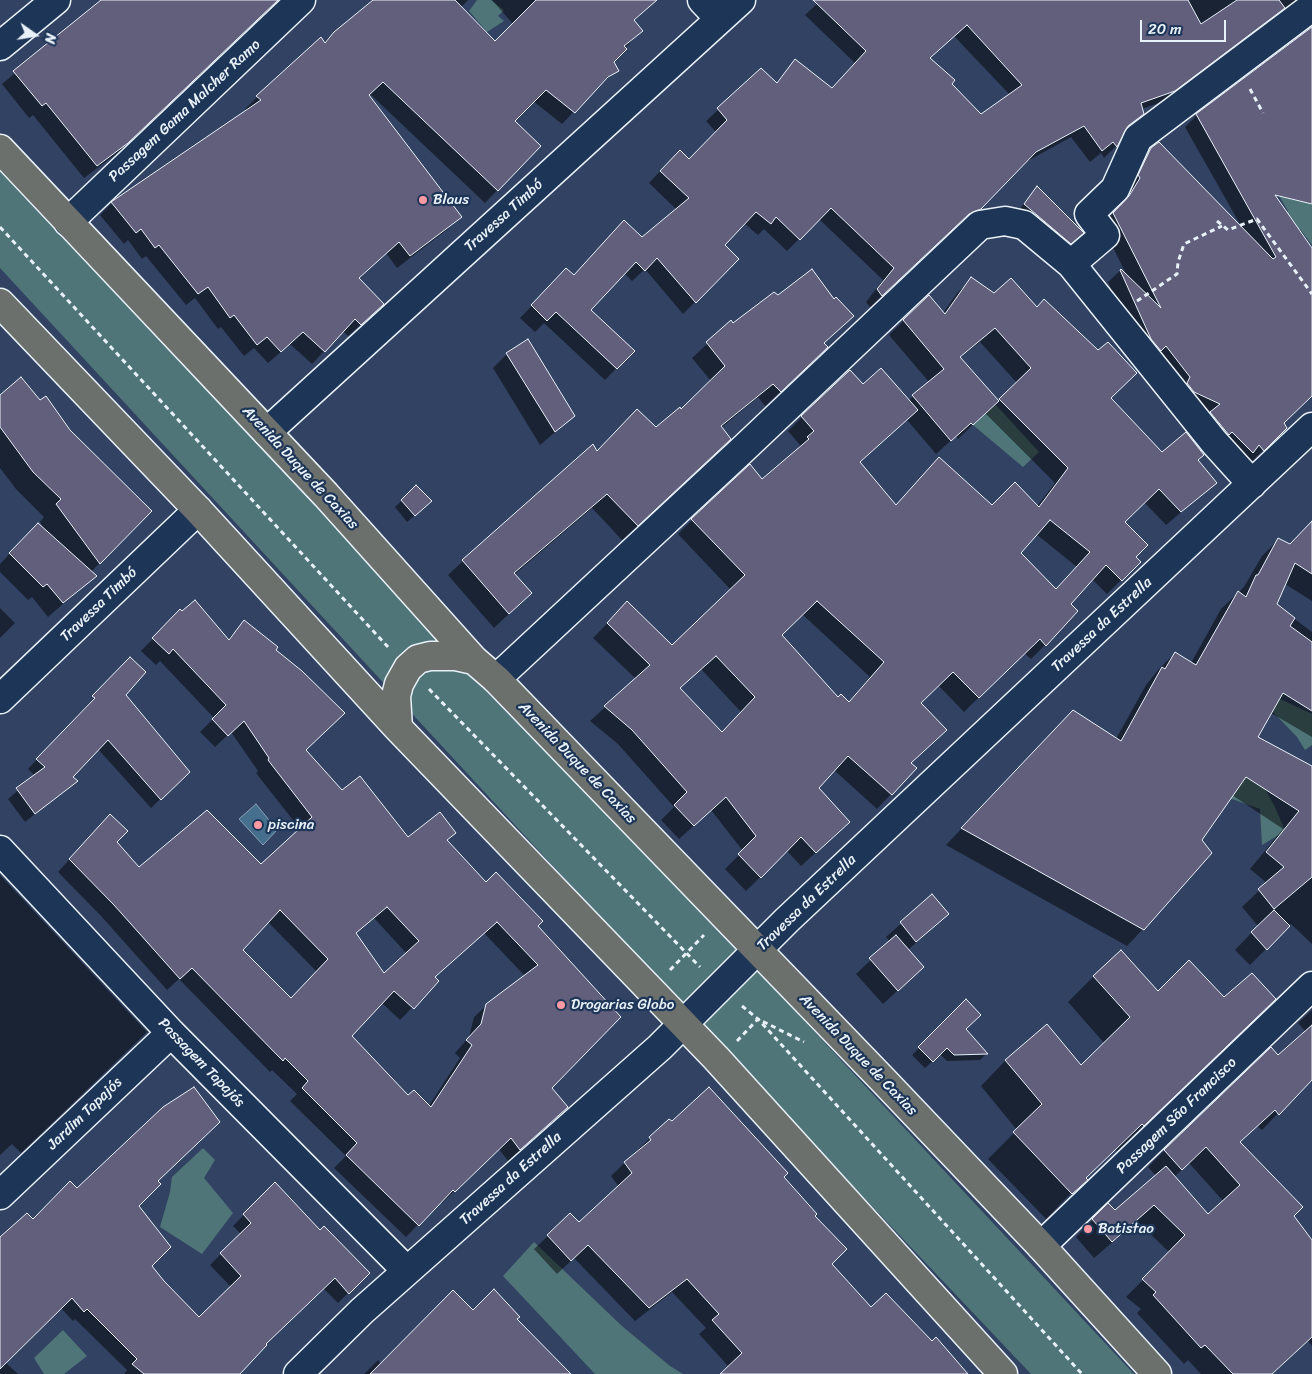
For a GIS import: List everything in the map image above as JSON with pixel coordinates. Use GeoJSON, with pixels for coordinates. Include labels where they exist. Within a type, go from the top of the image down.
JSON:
{"type":"FeatureCollection","features":[{"type":"Feature","properties":{"kind":"main road","name":"Avenida Duque de Caxias"},"geometry":{"type":"LineString","coordinates":[[0,150],[326,494],[474,660],[496,679],[1042,1246],[1157,1374]]}},
{"type":"Feature","properties":{"kind":"main road"},"geometry":{"type":"LineString","coordinates":[[0,303],[198,510],[398,728],[716,1058],[1003,1374]]}},
{"type":"Feature","properties":{"kind":"main road"},"geometry":{"type":"LineString","coordinates":[[398,728],[395,709],[399,684],[408,668],[418,659],[430,656],[456,656],[474,660]]}},
{"type":"Feature","properties":{"kind":"street"},"geometry":{"type":"LineString","coordinates":[[0,46],[56,0]]}},
{"type":"Feature","properties":{"kind":"street","name":"Passagem Gama Malcher Ramo"},"geometry":{"type":"LineString","coordinates":[[68,222],[301,0]]}},
{"type":"Feature","properties":{"kind":"street","name":"Travessa Timbó"},"geometry":{"type":"LineString","coordinates":[[267,432],[711,10],[741,0]]}},
{"type":"Feature","properties":{"kind":"street"},"geometry":{"type":"LineString","coordinates":[[1071,264],[1106,235],[1089,214],[1115,189],[1138,138],[1312,7]]}},
{"type":"Feature","properties":{"kind":"street"},"geometry":{"type":"LineString","coordinates":[[496,679],[733,459],[980,225],[1005,221],[1024,225],[1071,264],[1214,442],[1252,484]]}},
{"type":"Feature","properties":{"kind":"street","name":"Travessa da Estrella"},"geometry":{"type":"LineString","coordinates":[[298,1374],[406,1272],[683,1024],[757,951],[1312,427]]}},
{"type":"Feature","properties":{"kind":"street","name":"Travessa Timbó"},"geometry":{"type":"LineString","coordinates":[[0,699],[198,510]]}},
{"type":"Feature","properties":{"kind":"street","name":"Passagem Tapajós"},"geometry":{"type":"LineString","coordinates":[[0,850],[171,1033],[406,1272]]}},
{"type":"Feature","properties":{"kind":"street","name":"Passagem São Francisco"},"geometry":{"type":"LineString","coordinates":[[1042,1246],[1312,986]]}},
{"type":"Feature","properties":{"kind":"street","name":"Jardim Tapajós"},"geometry":{"type":"LineString","coordinates":[[0,1195],[171,1033]]}},
{"type":"Feature","properties":{"kind":"path"},"geometry":{"type":"LineString","coordinates":[[1217,221],[1228,230],[1257,219],[1312,294]]}},
{"type":"Feature","properties":{"kind":"path"},"geometry":{"type":"LineString","coordinates":[[1114,318],[1118,312],[1166,283],[1177,274],[1178,262],[1184,244],[1222,226]]}},
{"type":"Feature","properties":{"kind":"path"},"geometry":{"type":"LineString","coordinates":[[0,227],[408,668],[720,988],[758,1019],[1082,1374]]}},
{"type":"Feature","properties":{"kind":"path"},"geometry":{"type":"LineString","coordinates":[[651,989],[724,916]]}},
{"type":"Feature","properties":{"kind":"path"},"geometry":{"type":"LineString","coordinates":[[758,1019],[812,1045]]}},
{"type":"Feature","properties":{"kind":"path"},"geometry":{"type":"LineString","coordinates":[[716,1058],[758,1019]]}},
{"type":"Feature","properties":{"kind":"green space"},"geometry":{"type":"Polygon","coordinates":[[[477,0],[491,0],[504,10],[498,16],[504,21],[487,32],[469,11],[477,0]]]}},
{"type":"Feature","properties":{"kind":"green space"},"geometry":{"type":"Polygon","coordinates":[[[0,170],[742,954],[1134,1374],[1031,1374],[685,1009],[0,268],[0,170]]]}},
{"type":"Feature","properties":{"kind":"green space"},"geometry":{"type":"Polygon","coordinates":[[[1268,177],[1312,204],[1312,245],[1300,229],[1279,239],[1269,224],[1288,211],[1268,177]]]}},
{"type":"Feature","properties":{"kind":"green space"},"geometry":{"type":"Polygon","coordinates":[[[996,405],[1039,452],[1023,467],[973,425],[996,405]]]}},
{"type":"Feature","properties":{"kind":"green space"},"geometry":{"type":"Polygon","coordinates":[[[1280,699],[1312,714],[1312,745],[1305,750],[1297,737],[1273,712],[1280,699]]]}},
{"type":"Feature","properties":{"kind":"green space"},"geometry":{"type":"Polygon","coordinates":[[[1230,768],[1265,789],[1285,831],[1262,845],[1260,809],[1218,794],[1230,768]]]}},
{"type":"Feature","properties":{"kind":"green space"},"geometry":{"type":"Polygon","coordinates":[[[203,1148],[215,1160],[204,1178],[233,1213],[202,1254],[160,1227],[170,1192],[172,1177],[203,1148]]]}},
{"type":"Feature","properties":{"kind":"green space"},"geometry":{"type":"Polygon","coordinates":[[[534,1242],[622,1326],[670,1366],[683,1374],[595,1374],[503,1276],[534,1242]]]}},
{"type":"Feature","properties":{"kind":"green space"},"geometry":{"type":"Polygon","coordinates":[[[63,1330],[87,1356],[64,1374],[44,1374],[34,1358],[63,1330]]]}},
{"type":"Feature","properties":{"kind":"water","name":"piscina"},"geometry":{"type":"Polygon","coordinates":[[[256,804],[277,830],[263,845],[239,819],[256,804]]]}},
{"type":"Feature","properties":{"kind":"building"},"geometry":{"type":"Polygon","coordinates":[[[101,0],[278,0],[128,143],[97,166],[46,103],[42,106],[13,71],[101,0]]]}},
{"type":"Feature","properties":{"kind":"building"},"geometry":{"type":"Polygon","coordinates":[[[373,0],[455,0],[495,41],[536,0],[657,0],[634,20],[643,31],[624,46],[627,49],[614,62],[619,71],[608,77],[575,113],[546,90],[515,121],[541,146],[498,191],[383,82],[369,95],[462,217],[410,256],[399,242],[359,278],[384,304],[361,325],[355,319],[325,352],[303,332],[281,352],[267,337],[257,345],[234,315],[230,318],[208,287],[198,294],[159,245],[155,248],[141,229],[136,233],[111,202],[261,100],[256,96],[321,37],[325,43],[334,32],[373,0]]]}},
{"type":"Feature","properties":{"kind":"building"},"geometry":{"type":"Polygon","coordinates":[[[813,0],[1188,0],[1201,24],[1237,0],[1279,0],[1285,8],[1175,91],[1141,103],[1144,114],[1128,126],[1117,147],[1113,142],[1102,151],[1084,126],[1036,152],[981,209],[969,214],[882,296],[877,289],[894,268],[831,208],[800,240],[776,217],[771,224],[756,212],[725,245],[739,259],[696,303],[657,258],[645,271],[636,262],[591,310],[635,351],[617,369],[556,312],[547,321],[531,305],[566,268],[574,275],[624,220],[642,237],[689,198],[660,171],[680,150],[689,159],[727,120],[717,108],[761,68],[777,83],[795,59],[832,88],[866,51],[813,0]],[[967,25],[930,58],[955,80],[952,84],[981,114],[1022,85],[967,25]]]}},
{"type":"Feature","properties":{"kind":"building"},"geometry":{"type":"Polygon","coordinates":[[[1312,27],[1312,204],[1275,195],[1312,248],[1312,396],[1284,423],[1287,428],[1264,451],[1259,445],[1253,453],[1232,432],[1229,435],[1210,412],[1220,404],[1194,392],[1187,383],[1190,377],[1166,346],[1161,351],[1151,339],[1120,270],[1161,308],[1113,213],[1129,196],[1140,178],[1138,175],[1151,148],[1159,142],[1273,259],[1276,257],[1196,114],[1312,27]]]}},
{"type":"Feature","properties":{"kind":"building"},"geometry":{"type":"Polygon","coordinates":[[[1037,186],[1084,233],[1071,244],[1024,204],[1037,186]]]}},
{"type":"Feature","properties":{"kind":"building"},"geometry":{"type":"Polygon","coordinates":[[[812,269],[834,299],[836,297],[854,316],[824,343],[828,347],[781,392],[773,384],[721,426],[731,439],[638,526],[607,494],[514,573],[532,593],[509,614],[462,560],[593,444],[597,451],[637,409],[656,427],[680,407],[681,409],[725,366],[706,342],[731,320],[733,323],[774,292],[778,295],[812,269]]]}},
{"type":"Feature","properties":{"kind":"building"},"geometry":{"type":"Polygon","coordinates":[[[971,277],[994,293],[1011,278],[1037,307],[1044,299],[1098,350],[1108,342],[1137,373],[1111,398],[1162,452],[1186,432],[1204,455],[1198,460],[1217,483],[1181,512],[1159,489],[1125,522],[1148,545],[1136,557],[1141,562],[1122,581],[1106,565],[1071,604],[1078,611],[1046,646],[1040,639],[979,698],[953,672],[921,703],[947,730],[911,763],[917,768],[892,795],[848,756],[819,788],[850,822],[816,853],[801,837],[761,878],[738,854],[756,836],[726,797],[694,826],[674,805],[687,792],[632,730],[604,706],[650,665],[607,623],[627,601],[672,645],[745,575],[691,519],[750,464],[762,479],[809,439],[807,437],[814,431],[801,416],[850,370],[863,384],[881,368],[918,410],[860,462],[896,505],[939,457],[992,505],[1015,482],[1039,507],[1068,468],[999,399],[1031,368],[995,328],[960,357],[999,401],[973,425],[971,423],[951,441],[912,395],[944,369],[903,320],[929,295],[945,314],[971,277]],[[1050,520],[1021,553],[1056,589],[1090,552],[1050,520]],[[817,601],[782,635],[838,697],[841,694],[849,702],[884,662],[817,601]],[[716,656],[680,688],[722,732],[755,697],[716,656]]]}},
{"type":"Feature","properties":{"kind":"building"},"geometry":{"type":"Polygon","coordinates":[[[528,339],[575,416],[555,432],[506,353],[528,339]]]}},
{"type":"Feature","properties":{"kind":"building"},"geometry":{"type":"Polygon","coordinates":[[[21,377],[40,400],[46,396],[70,430],[152,511],[100,564],[56,504],[61,499],[33,472],[0,427],[0,395],[21,377]]]}},
{"type":"Feature","properties":{"kind":"building"},"geometry":{"type":"Polygon","coordinates":[[[416,485],[432,501],[415,516],[401,500],[416,485]]]}},
{"type":"Feature","properties":{"kind":"building"},"geometry":{"type":"Polygon","coordinates":[[[1312,521],[1312,574],[1295,563],[1277,604],[1295,618],[1290,626],[1312,642],[1312,711],[1283,693],[1258,737],[1312,766],[1312,877],[1274,909],[1258,889],[1284,867],[1266,852],[1299,811],[1246,777],[1202,840],[1212,853],[1144,930],[961,828],[1073,710],[1121,741],[1162,667],[1165,669],[1175,652],[1196,665],[1238,591],[1246,597],[1256,575],[1258,575],[1278,538],[1290,544],[1312,521]]]}},
{"type":"Feature","properties":{"kind":"building"},"geometry":{"type":"Polygon","coordinates":[[[38,523],[97,576],[63,603],[47,584],[43,587],[9,553],[38,523]]]}},
{"type":"Feature","properties":{"kind":"building"},"geometry":{"type":"Polygon","coordinates":[[[195,600],[229,640],[244,620],[278,647],[276,650],[302,671],[345,713],[306,750],[342,790],[360,776],[408,837],[440,812],[456,833],[447,840],[486,882],[496,872],[543,921],[538,926],[621,1017],[552,1088],[568,1107],[520,1150],[511,1138],[455,1192],[453,1190],[419,1226],[346,1155],[357,1143],[302,1088],[308,1081],[285,1058],[283,1061],[192,968],[180,979],[114,905],[69,859],[110,814],[128,831],[117,842],[139,867],[207,810],[261,864],[312,817],[268,760],[269,758],[244,721],[228,736],[212,719],[226,705],[173,649],[169,654],[152,638],[180,609],[182,611],[195,600]],[[387,907],[356,933],[384,973],[419,941],[387,907]],[[280,910],[243,950],[291,998],[328,959],[280,910]],[[497,922],[435,977],[439,981],[414,1009],[394,991],[352,1036],[408,1095],[414,1090],[431,1107],[472,1045],[466,1040],[481,1024],[486,1004],[538,965],[497,922]]]}},
{"type":"Feature","properties":{"kind":"building"},"geometry":{"type":"Polygon","coordinates":[[[130,657],[146,672],[126,695],[190,772],[161,800],[108,740],[73,777],[78,781],[35,814],[16,788],[45,767],[36,759],[95,698],[92,696],[130,657]]]}},
{"type":"Feature","properties":{"kind":"building"},"geometry":{"type":"Polygon","coordinates":[[[932,894],[949,914],[916,942],[900,922],[932,894]]]}},
{"type":"Feature","properties":{"kind":"building"},"geometry":{"type":"Polygon","coordinates":[[[1274,910],[1290,926],[1267,950],[1251,932],[1274,910]]]}},
{"type":"Feature","properties":{"kind":"building"},"geometry":{"type":"Polygon","coordinates":[[[896,935],[924,967],[898,991],[869,958],[896,935]]]}},
{"type":"Feature","properties":{"kind":"building"},"geometry":{"type":"Polygon","coordinates":[[[1121,950],[1158,991],[1189,960],[1224,997],[1252,973],[1276,999],[1144,1126],[1142,1124],[1072,1194],[1013,1132],[1042,1104],[1005,1060],[1047,1024],[1081,1065],[1130,1017],[1093,976],[1121,950]]]}},
{"type":"Feature","properties":{"kind":"building"},"geometry":{"type":"Polygon","coordinates":[[[966,999],[981,1015],[966,1029],[988,1054],[954,1055],[947,1048],[933,1062],[918,1047],[966,999]]]}},
{"type":"Feature","properties":{"kind":"building"},"geometry":{"type":"Polygon","coordinates":[[[1312,1025],[1312,1080],[1279,1115],[1275,1110],[1240,1142],[1303,1207],[1294,1216],[1312,1240],[1312,1337],[1272,1374],[1233,1374],[1205,1345],[1201,1348],[1153,1295],[1156,1292],[1142,1279],[1185,1235],[1154,1205],[1112,1242],[1092,1219],[1108,1203],[1115,1210],[1166,1166],[1208,1214],[1240,1185],[1206,1147],[1182,1170],[1164,1150],[1271,1047],[1278,1055],[1312,1025]]]}},
{"type":"Feature","properties":{"kind":"building"},"geometry":{"type":"Polygon","coordinates":[[[194,1087],[220,1122],[158,1181],[161,1184],[139,1206],[171,1247],[152,1266],[164,1281],[199,1317],[241,1276],[220,1253],[251,1223],[243,1214],[275,1182],[320,1230],[324,1226],[370,1273],[349,1294],[335,1278],[266,1344],[240,1374],[144,1374],[132,1364],[137,1359],[87,1309],[84,1312],[72,1298],[0,1369],[0,1237],[27,1213],[33,1219],[70,1181],[77,1188],[163,1107],[194,1087]]]}},
{"type":"Feature","properties":{"kind":"building"},"geometry":{"type":"Polygon","coordinates":[[[709,1087],[788,1173],[784,1177],[817,1214],[815,1216],[847,1249],[832,1264],[871,1307],[886,1293],[932,1341],[936,1337],[968,1374],[720,1374],[742,1353],[712,1320],[719,1314],[687,1279],[649,1308],[588,1245],[571,1261],[547,1235],[570,1213],[579,1222],[632,1173],[624,1162],[651,1140],[649,1137],[669,1119],[672,1121],[709,1087]]]}},
{"type":"Feature","properties":{"kind":"building"},"geometry":{"type":"Polygon","coordinates":[[[494,1289],[520,1317],[517,1319],[571,1374],[370,1374],[453,1290],[473,1310],[494,1289]]]}},
{"type":"Feature","properties":{"kind":"place","name":"Blaus"},"geometry":{"type":"Point","coordinates":[423,200]}},
{"type":"Feature","properties":{"kind":"place","name":"piscina"},"geometry":{"type":"Point","coordinates":[258,825]}},
{"type":"Feature","properties":{"kind":"place","name":"Drogarias Globo"},"geometry":{"type":"Point","coordinates":[561,1005]}},
{"type":"Feature","properties":{"kind":"place","name":"Batistao"},"geometry":{"type":"Point","coordinates":[1088,1229]}}]}
